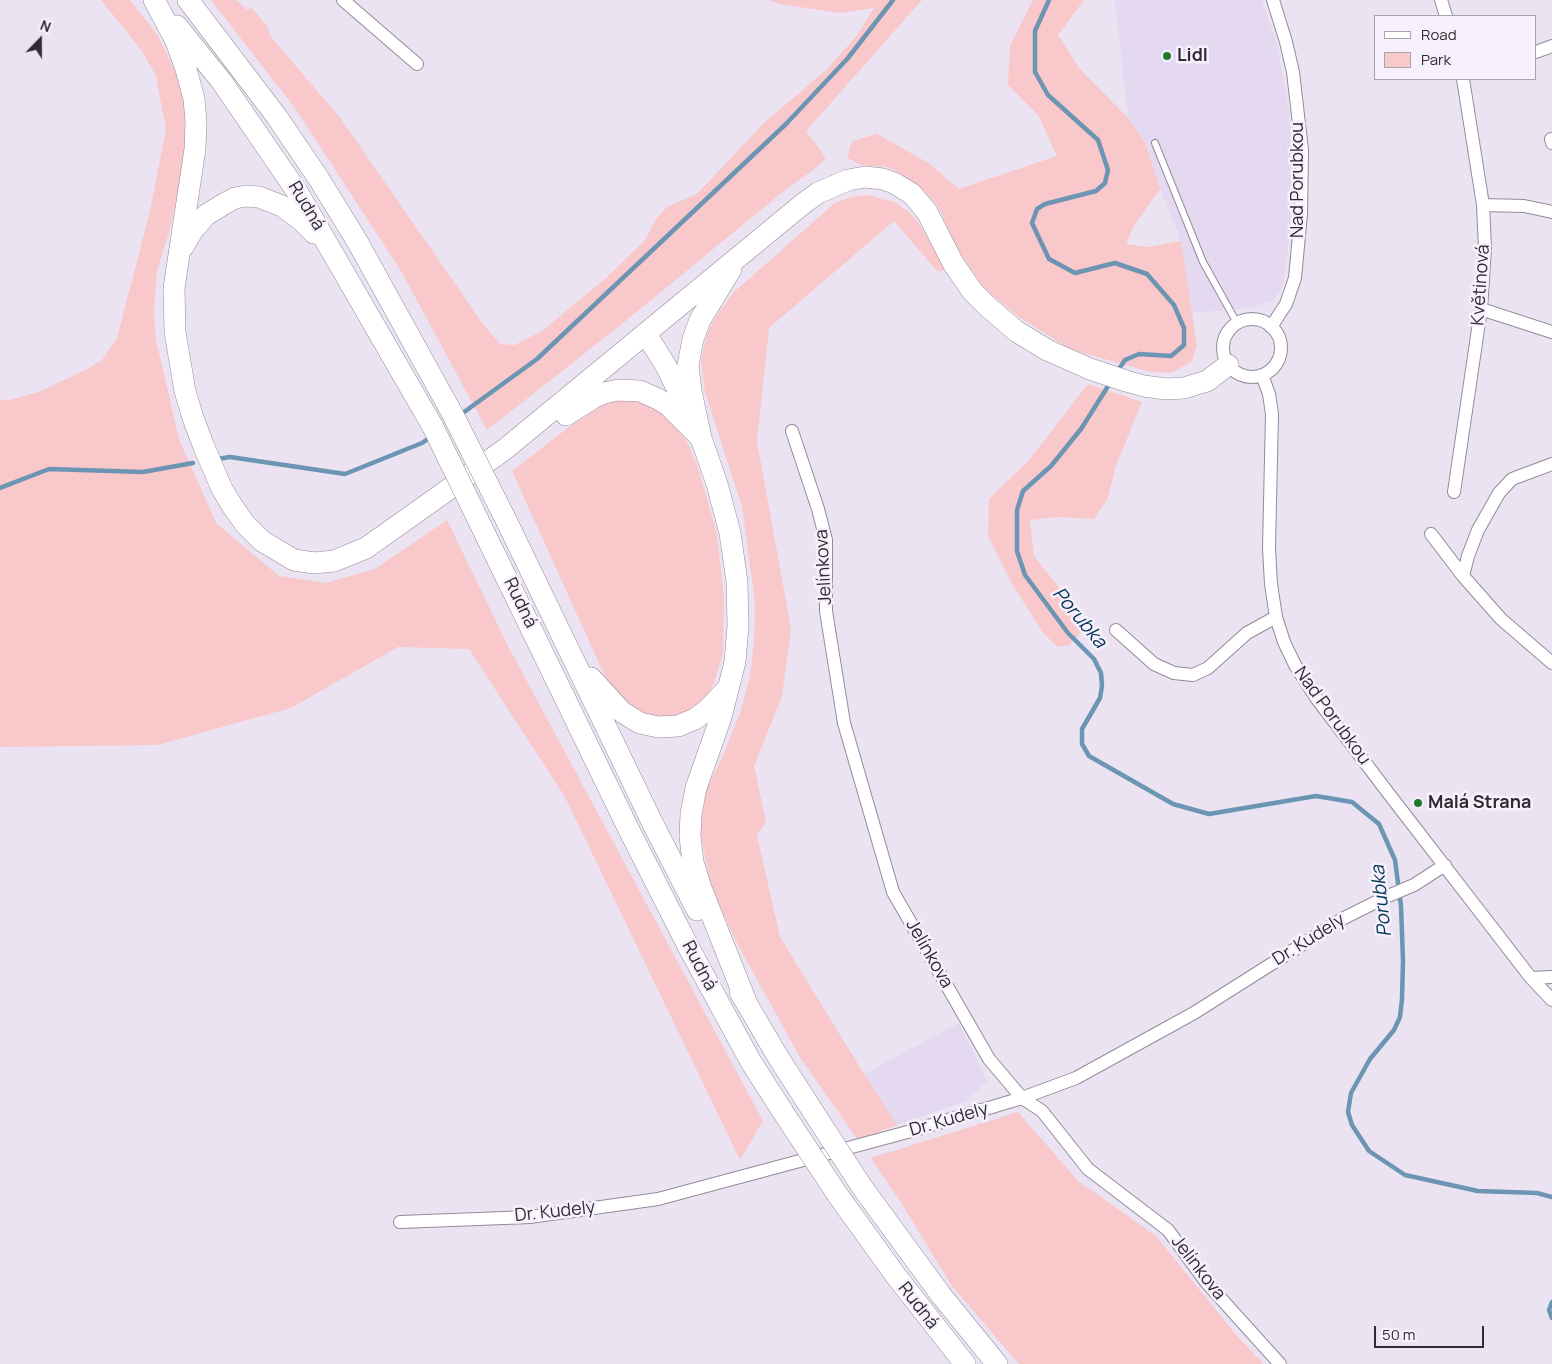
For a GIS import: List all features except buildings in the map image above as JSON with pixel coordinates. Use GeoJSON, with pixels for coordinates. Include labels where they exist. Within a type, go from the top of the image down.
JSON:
{"type":"FeatureCollection","features":[{"type":"Feature","properties":{"kind":"highway"},"geometry":{"type":"LineString","coordinates":[[155,0],[178,46],[186,69],[194,99],[196,121],[195,148],[175,270],[173,309],[183,382],[193,418],[226,495],[244,524],[270,547],[294,560],[314,563],[334,561],[354,554],[426,507],[504,450],[804,203],[818,193],[848,180],[865,178],[883,179],[904,188],[920,202],[927,212],[962,278],[987,306],[1016,331],[1047,350],[1090,369],[1144,386],[1166,389],[1190,387],[1207,380],[1228,365]]}},
{"type":"Feature","properties":{"kind":"highway","name":"Rudná"},"geometry":{"type":"LineString","coordinates":[[155,0],[222,82],[298,193],[432,427],[684,940],[751,1062],[837,1194],[896,1276],[965,1364]]}},
{"type":"Feature","properties":{"kind":"highway","name":"Rudná"},"geometry":{"type":"LineString","coordinates":[[188,0],[277,117],[319,179],[357,242],[452,413],[507,522],[652,822],[747,1004],[778,1057],[862,1187],[920,1268],[997,1364]]}},
{"type":"Feature","properties":{"kind":"highway"},"geometry":{"type":"LineString","coordinates":[[179,252],[193,230],[206,215],[235,198],[246,196],[270,200],[282,206],[301,220],[335,255]]}},
{"type":"Feature","properties":{"kind":"highway"},"geometry":{"type":"LineString","coordinates":[[736,260],[721,288],[702,316],[693,339],[688,371],[701,438],[725,511],[730,533],[736,576],[738,635],[735,662],[719,723],[696,788],[691,814],[691,842],[693,862],[701,888],[747,1004]]}},
{"type":"Feature","properties":{"kind":"highway"},"geometry":{"type":"LineString","coordinates":[[646,334],[666,366],[701,438]]}},
{"type":"Feature","properties":{"kind":"highway"},"geometry":{"type":"LineString","coordinates":[[504,450],[540,432],[593,398],[618,390],[640,391],[658,398],[678,414],[701,438]]}},
{"type":"Feature","properties":{"kind":"highway"},"geometry":{"type":"LineString","coordinates":[[573,658],[622,712],[634,720],[652,726],[673,727],[694,719],[707,710],[728,688]]}},
{"type":"Feature","properties":{"kind":"street"},"geometry":{"type":"LineString","coordinates":[[343,0],[416,64]]}},
{"type":"Feature","properties":{"kind":"street","name":"Nad Porubkou"},"geometry":{"type":"LineString","coordinates":[[1271,327],[1286,304],[1294,278],[1301,214],[1302,150],[1293,72],[1273,0]]}},
{"type":"Feature","properties":{"kind":"street"},"geometry":{"type":"LineString","coordinates":[[1441,0],[1446,15]]}},
{"type":"Feature","properties":{"kind":"street"},"geometry":{"type":"LineString","coordinates":[[1537,52],[1552,46]]}},
{"type":"Feature","properties":{"kind":"street","name":"Květinová"},"geometry":{"type":"LineString","coordinates":[[1454,492],[1481,309],[1485,248],[1483,205],[1463,80]]}},
{"type":"Feature","properties":{"kind":"street"},"geometry":{"type":"LineString","coordinates":[[1483,205],[1524,206],[1552,212]]}},
{"type":"Feature","properties":{"kind":"street"},"geometry":{"type":"LineString","coordinates":[[1481,309],[1552,332]]}},
{"type":"Feature","properties":{"kind":"street"},"geometry":{"type":"LineString","coordinates":[[1254,320],[1271,327],[1280,341],[1279,357],[1270,371],[1262,375],[1247,377],[1233,370],[1228,365],[1223,350],[1223,342],[1231,328],[1237,323],[1254,320]]}},
{"type":"Feature","properties":{"kind":"street","name":"Nad Porubkou"},"geometry":{"type":"LineString","coordinates":[[1262,375],[1269,394],[1272,414],[1269,548],[1271,584],[1276,617],[1284,642],[1295,665],[1317,699],[1532,978],[1552,1000]]}},
{"type":"Feature","properties":{"kind":"street","name":"Jelínkova"},"geometry":{"type":"LineString","coordinates":[[792,431],[818,509],[826,540],[826,611],[844,723],[893,892],[989,1059],[1022,1098],[1042,1111],[1088,1169],[1168,1230],[1206,1282],[1280,1364]]}},
{"type":"Feature","properties":{"kind":"street"},"geometry":{"type":"LineString","coordinates":[[1463,576],[1478,530],[1499,493],[1512,479],[1552,464]]}},
{"type":"Feature","properties":{"kind":"street"},"geometry":{"type":"LineString","coordinates":[[1431,534],[1463,576],[1501,619],[1552,663]]}},
{"type":"Feature","properties":{"kind":"street"},"geometry":{"type":"LineString","coordinates":[[1116,630],[1154,664],[1174,673],[1193,675],[1208,668],[1247,633],[1276,617]]}},
{"type":"Feature","properties":{"kind":"street","name":"Dr. Kudely"},"geometry":{"type":"LineString","coordinates":[[400,1222],[530,1216],[658,1199],[915,1130],[1022,1098],[1076,1078],[1093,1069],[1194,1013],[1344,918],[1414,885],[1445,865]]}},
{"type":"Feature","properties":{"kind":"street"},"geometry":{"type":"LineString","coordinates":[[1532,978],[1552,977]]}},
{"type":"Feature","properties":{"kind":"lane"},"geometry":{"type":"LineString","coordinates":[[1154,143],[1203,262],[1237,323]]}},
{"type":"Feature","properties":{"kind":"shaded area"},"geometry":{"type":"Polygon","coordinates":[[[1115,0],[1262,0],[1277,44],[1289,110],[1293,164],[1291,224],[1284,279],[1280,292],[1272,301],[1250,308],[1192,313],[1181,241],[1160,189],[1145,143],[1128,118],[1115,0]]]}},
{"type":"Feature","properties":{"kind":"shaded area"},"geometry":{"type":"Polygon","coordinates":[[[959,1023],[987,1081],[966,1101],[897,1125],[864,1074],[959,1023]]]}},
{"type":"Feature","properties":{"kind":"green space"},"geometry":{"type":"Polygon","coordinates":[[[101,0],[130,0],[158,36],[178,77],[185,107],[187,134],[183,168],[170,229],[157,271],[154,312],[156,340],[179,439],[216,523],[279,576],[325,583],[375,569],[447,520],[508,646],[763,1121],[740,1160],[565,797],[469,649],[398,647],[291,708],[157,745],[0,747],[0,400],[9,400],[39,392],[87,369],[102,360],[117,338],[150,211],[166,129],[156,76],[142,51],[101,0]]]}},
{"type":"Feature","properties":{"kind":"green space"},"geometry":{"type":"Polygon","coordinates":[[[211,0],[236,0],[247,10],[251,7],[267,26],[271,37],[341,119],[483,324],[500,344],[515,345],[542,331],[607,277],[645,240],[656,219],[667,207],[697,194],[763,124],[827,69],[856,37],[874,8],[840,13],[779,4],[769,0],[922,0],[806,131],[826,158],[617,328],[487,430],[401,271],[295,108],[211,0]]]}},
{"type":"Feature","properties":{"kind":"green space"},"geometry":{"type":"Polygon","coordinates":[[[1033,0],[1084,0],[1058,35],[1079,68],[1128,118],[1145,143],[1160,189],[1133,227],[1126,244],[1149,247],[1181,241],[1197,345],[1192,361],[1171,373],[1150,372],[1070,349],[1019,317],[985,289],[957,249],[938,206],[929,196],[901,174],[887,167],[860,165],[848,158],[849,149],[853,141],[877,134],[930,164],[959,189],[1057,156],[1038,115],[1008,85],[1010,46],[1033,0]]]}},
{"type":"Feature","properties":{"kind":"green space"},"geometry":{"type":"Polygon","coordinates":[[[868,195],[895,202],[909,212],[918,222],[944,265],[944,271],[937,271],[894,221],[769,328],[757,441],[791,629],[782,696],[754,766],[766,822],[757,835],[780,937],[897,1125],[858,1140],[801,1059],[738,945],[711,887],[700,830],[706,790],[721,760],[740,713],[750,676],[754,642],[755,602],[742,507],[705,392],[701,361],[707,334],[718,313],[734,292],[835,203],[851,197],[868,195]]]}},
{"type":"Feature","properties":{"kind":"green space"},"geometry":{"type":"Polygon","coordinates":[[[1088,384],[1142,402],[1115,468],[1108,498],[1094,519],[1057,517],[1030,520],[1034,556],[1069,600],[1082,628],[1078,636],[1069,645],[1058,647],[1044,634],[1012,584],[988,536],[989,499],[1029,460],[1088,384]]]}},
{"type":"Feature","properties":{"kind":"green space"},"geometry":{"type":"Polygon","coordinates":[[[616,400],[644,402],[673,421],[687,442],[698,467],[717,534],[724,598],[723,653],[714,683],[706,699],[686,715],[654,718],[626,703],[614,692],[603,672],[512,471],[587,413],[616,400]]]}},
{"type":"Feature","properties":{"kind":"green space"},"geometry":{"type":"Polygon","coordinates":[[[1018,1112],[1078,1181],[1156,1236],[1232,1330],[1263,1364],[1019,1364],[952,1286],[900,1201],[871,1158],[1018,1112]]]}},
{"type":"Feature","properties":{"kind":"waterway"},"geometry":{"type":"LineString","coordinates":[[460,415],[537,359],[786,124],[848,58],[893,0]]}},
{"type":"Feature","properties":{"kind":"waterway","name":"Porubka"},"geometry":{"type":"LineString","coordinates":[[1049,0],[1035,31],[1035,72],[1048,95],[1098,140],[1108,170],[1105,183],[1096,191],[1045,204],[1037,209],[1032,223],[1049,259],[1075,273],[1115,263],[1147,274],[1174,305],[1184,328],[1184,345],[1171,356],[1139,354],[1125,360],[1117,372]]}},
{"type":"Feature","properties":{"kind":"waterway","name":"Porubka"},"geometry":{"type":"LineString","coordinates":[[1110,383],[1081,429],[1051,466],[1023,491],[1017,510],[1017,551],[1025,575],[1068,633],[1094,659],[1101,673],[1102,686],[1100,698],[1082,729],[1082,744],[1089,756],[1173,804],[1209,814],[1316,796],[1352,802],[1379,824],[1395,860],[1401,906],[1402,999],[1400,1017],[1394,1030],[1370,1059],[1351,1093],[1348,1112],[1352,1125],[1369,1151],[1405,1175],[1478,1191],[1537,1193],[1552,1197]]}},
{"type":"Feature","properties":{"kind":"waterway"},"geometry":{"type":"LineString","coordinates":[[217,459],[230,457],[345,474],[422,443],[432,436]]}},
{"type":"Feature","properties":{"kind":"waterway"},"geometry":{"type":"LineString","coordinates":[[0,488],[49,469],[143,472],[193,463]]}},
{"type":"Feature","properties":{"kind":"waterway","name":"Porubka"},"geometry":{"type":"LineString","coordinates":[[1552,1302],[1549,1310],[1552,1318]]}},
{"type":"Feature","properties":{"kind":"place","name":"Lidl"},"geometry":{"type":"Point","coordinates":[1167,56]}},
{"type":"Feature","properties":{"kind":"place","name":"Malá Strana"},"geometry":{"type":"Point","coordinates":[1418,803]}}]}
